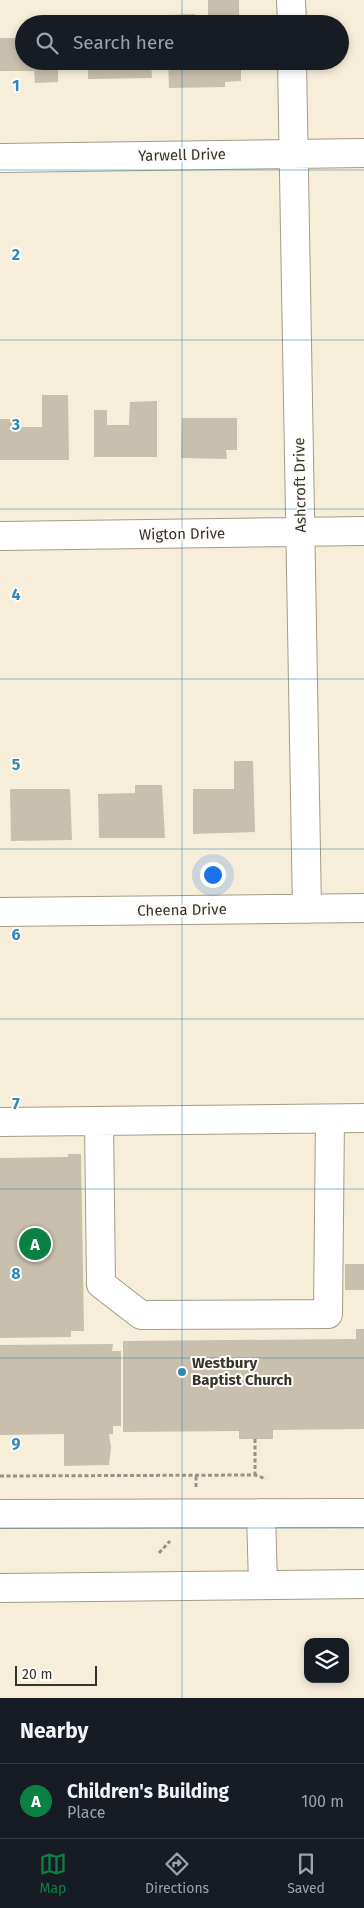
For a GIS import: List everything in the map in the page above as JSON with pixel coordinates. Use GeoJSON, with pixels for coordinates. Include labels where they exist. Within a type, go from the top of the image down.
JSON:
{"type":"FeatureCollection","features":[{"type":"Feature","properties":{"kind":"street"},"geometry":{"type":"LineString","coordinates":[[291,0],[292,15]]}},
{"type":"Feature","properties":{"kind":"street","name":"Ashcroft Drive"},"geometry":{"type":"LineString","coordinates":[[292,70],[307,909]]}},
{"type":"Feature","properties":{"kind":"street","name":"Yarwell Drive"},"geometry":{"type":"LineString","coordinates":[[0,158],[364,153]]}},
{"type":"Feature","properties":{"kind":"street","name":"Wigton Drive"},"geometry":{"type":"LineString","coordinates":[[0,536],[364,531]]}},
{"type":"Feature","properties":{"kind":"street","name":"Cheena Drive"},"geometry":{"type":"LineString","coordinates":[[0,912],[364,908]]}},
{"type":"Feature","properties":{"kind":"street"},"geometry":{"type":"LineString","coordinates":[[0,1122],[364,1118]]}},
{"type":"Feature","properties":{"kind":"street"},"geometry":{"type":"LineString","coordinates":[[99,1121],[101,1284],[140,1315],[328,1314],[330,1119]]}},
{"type":"Feature","properties":{"kind":"street"},"geometry":{"type":"LineString","coordinates":[[261,1513],[264,1585]]}},
{"type":"Feature","properties":{"kind":"street"},"geometry":{"type":"LineString","coordinates":[[0,1514],[364,1513]]}},
{"type":"Feature","properties":{"kind":"street"},"geometry":{"type":"LineString","coordinates":[[0,1588],[364,1584]]}},
{"type":"Feature","properties":{"kind":"path"},"geometry":{"type":"LineString","coordinates":[[255,1440],[255,1475]]}},
{"type":"Feature","properties":{"kind":"path"},"geometry":{"type":"LineString","coordinates":[[0,1476],[255,1475],[266,1479]]}},
{"type":"Feature","properties":{"kind":"building"},"geometry":{"type":"Polygon","coordinates":[[[208,0],[239,0],[239,15],[208,15],[208,0]]]}},
{"type":"Feature","properties":{"kind":"building"},"geometry":{"type":"Polygon","coordinates":[[[0,38],[15,38],[15,70],[58,70],[58,82],[35,83],[34,71],[0,71],[0,38]]]}},
{"type":"Feature","properties":{"kind":"building"},"geometry":{"type":"Polygon","coordinates":[[[88,70],[152,70],[152,78],[88,79],[88,70]]]}},
{"type":"Feature","properties":{"kind":"building"},"geometry":{"type":"Polygon","coordinates":[[[168,70],[241,70],[241,81],[225,82],[225,87],[169,88],[168,70]]]}},
{"type":"Feature","properties":{"kind":"building"},"geometry":{"type":"Polygon","coordinates":[[[42,395],[68,395],[69,460],[0,460],[0,419],[17,419],[17,427],[42,427],[42,395]]]}},
{"type":"Feature","properties":{"kind":"building"},"geometry":{"type":"Polygon","coordinates":[[[157,401],[157,457],[94,457],[94,410],[107,410],[107,425],[129,425],[130,402],[157,401]]]}},
{"type":"Feature","properties":{"kind":"building"},"geometry":{"type":"Polygon","coordinates":[[[182,418],[237,418],[237,450],[226,450],[227,459],[181,458],[182,418]]]}},
{"type":"Feature","properties":{"kind":"building"},"geometry":{"type":"Polygon","coordinates":[[[234,761],[253,761],[255,832],[193,834],[193,789],[234,789],[234,761]]]}},
{"type":"Feature","properties":{"kind":"building"},"geometry":{"type":"Polygon","coordinates":[[[135,785],[162,785],[165,838],[99,838],[98,794],[135,793],[135,785]]]}},
{"type":"Feature","properties":{"kind":"building"},"geometry":{"type":"Polygon","coordinates":[[[10,789],[70,789],[72,840],[11,841],[10,789]]]}},
{"type":"Feature","properties":{"kind":"building"},"geometry":{"type":"Polygon","coordinates":[[[68,1154],[81,1154],[84,1331],[71,1331],[71,1337],[0,1338],[0,1158],[68,1157],[68,1154]]]}},
{"type":"Feature","properties":{"kind":"building"},"geometry":{"type":"Polygon","coordinates":[[[345,1264],[364,1264],[364,1290],[345,1290],[345,1264]]]}},
{"type":"Feature","properties":{"kind":"building"},"geometry":{"type":"Polygon","coordinates":[[[356,1329],[364,1329],[364,1429],[273,1430],[273,1439],[239,1439],[239,1431],[123,1432],[123,1341],[356,1339],[356,1329]]]}},
{"type":"Feature","properties":{"kind":"building"},"geometry":{"type":"Polygon","coordinates":[[[113,1344],[112,1351],[121,1351],[121,1426],[113,1426],[113,1434],[109,1434],[111,1447],[109,1465],[64,1466],[64,1434],[0,1435],[0,1345],[113,1344]]]}},
{"type":"Feature","properties":{"kind":"place","name":"Children's Building"},"geometry":{"type":"Point","coordinates":[35,1244]}},
{"type":"Feature","properties":{"kind":"place","name":"Westbury Baptist Church"},"geometry":{"type":"Point","coordinates":[182,1372]}}]}
